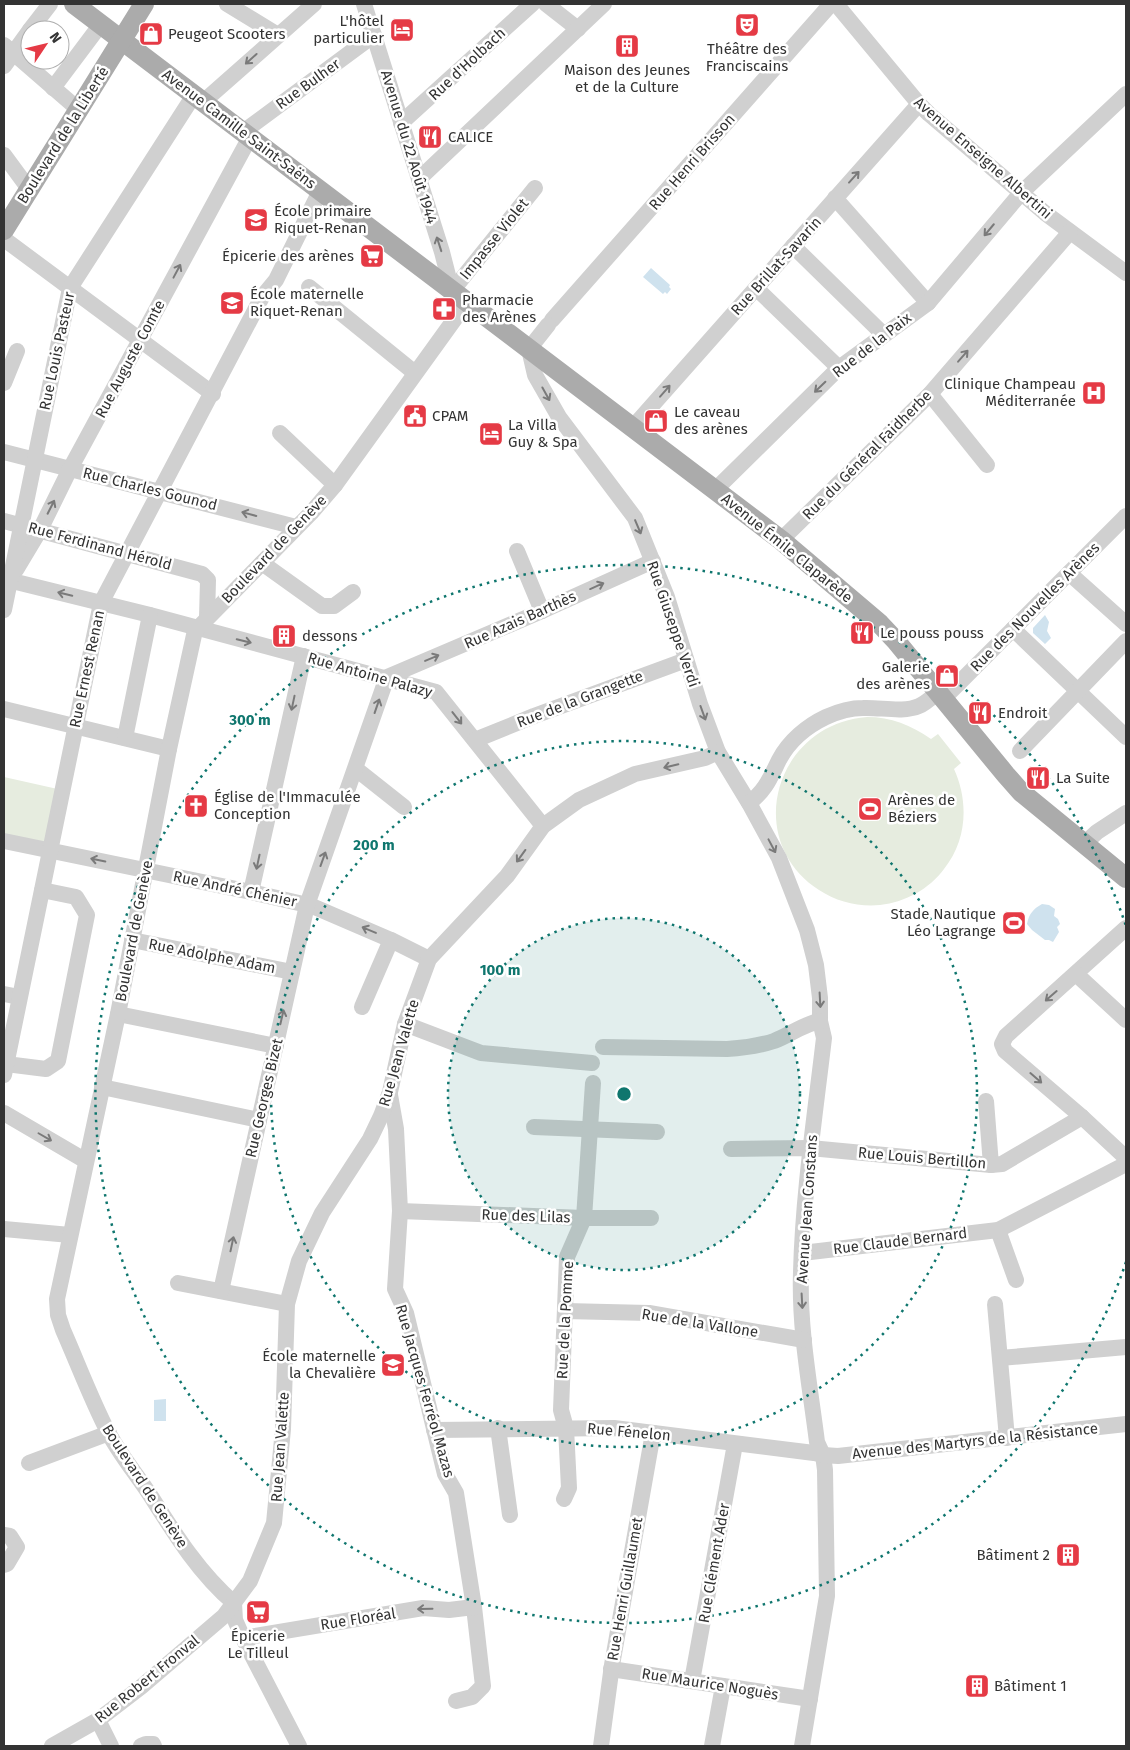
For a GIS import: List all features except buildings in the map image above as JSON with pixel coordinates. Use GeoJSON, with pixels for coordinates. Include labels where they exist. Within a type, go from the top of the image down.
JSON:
{"type":"FeatureCollection","features":[{"type":"Feature","properties":{"kind":"main road","name":"Boulevard de la Liberté"},"geometry":{"type":"LineString","coordinates":[[4,230],[144,4]]}},
{"type":"Feature","properties":{"kind":"main road","name":"Avenue Camille Saint-Saëns"},"geometry":{"type":"LineString","coordinates":[[90,12],[122,40],[459,296]]}},
{"type":"Feature","properties":{"kind":"main road","name":"Avenue Émile Claparède"},"geometry":{"type":"LineString","coordinates":[[459,296],[781,540],[880,624],[1021,792],[1126,878]]}},
{"type":"Feature","properties":{"kind":"street"},"geometry":{"type":"LineString","coordinates":[[38,20],[50,4]]}},
{"type":"Feature","properties":{"kind":"street"},"geometry":{"type":"LineString","coordinates":[[226,4],[278,35]]}},
{"type":"Feature","properties":{"kind":"street","name":"Rue Louis Pasteur"},"geometry":{"type":"LineString","coordinates":[[4,610],[7,580],[21,526],[70,288],[199,98],[314,4]]}},
{"type":"Feature","properties":{"kind":"street","name":"Avenue du 22 Août 1944"},"geometry":{"type":"LineString","coordinates":[[364,4],[419,179],[459,296]]}},
{"type":"Feature","properties":{"kind":"street","name":"Rue d'Holbach"},"geometry":{"type":"LineString","coordinates":[[401,123],[532,4]]}},
{"type":"Feature","properties":{"kind":"street"},"geometry":{"type":"LineString","coordinates":[[546,4],[578,29]]}},
{"type":"Feature","properties":{"kind":"street"},"geometry":{"type":"LineString","coordinates":[[419,179],[604,4]]}},
{"type":"Feature","properties":{"kind":"street","name":"Rue Henri Brisson"},"geometry":{"type":"LineString","coordinates":[[529,349],[550,322],[831,4]]}},
{"type":"Feature","properties":{"kind":"street","name":"Avenue Enseigne Albertini"},"geometry":{"type":"LineString","coordinates":[[836,4],[919,104],[1021,193],[1126,273]]}},
{"type":"Feature","properties":{"kind":"street"},"geometry":{"type":"LineString","coordinates":[[52,88],[90,12]]}},
{"type":"Feature","properties":{"kind":"street","name":"Rue Bulher"},"geometry":{"type":"LineString","coordinates":[[246,134],[374,35]]}},
{"type":"Feature","properties":{"kind":"street"},"geometry":{"type":"LineString","coordinates":[[20,41],[7,55],[79,110]]}},
{"type":"Feature","properties":{"kind":"street","name":"Rue de la Paix"},"geometry":{"type":"LineString","coordinates":[[715,490],[839,368],[928,302],[1021,193],[1126,94]]}},
{"type":"Feature","properties":{"kind":"street","name":"Rue Brillat-Savarin"},"geometry":{"type":"LineString","coordinates":[[633,428],[919,104]]}},
{"type":"Feature","properties":{"kind":"street","name":"Rue Auguste Comte"},"geometry":{"type":"LineString","coordinates":[[7,580],[40,530],[70,469],[140,340],[246,134]]}},
{"type":"Feature","properties":{"kind":"street"},"geometry":{"type":"LineString","coordinates":[[4,155],[29,189]]}},
{"type":"Feature","properties":{"kind":"street","name":"Impasse Violet"},"geometry":{"type":"LineString","coordinates":[[459,296],[535,188]]}},
{"type":"Feature","properties":{"kind":"street","name":"Rue Ernest Renan"},"geometry":{"type":"LineString","coordinates":[[5,1069],[11,995],[42,890],[101,603],[213,394],[262,297],[276,280],[320,191]]}},
{"type":"Feature","properties":{"kind":"street"},"geometry":{"type":"LineString","coordinates":[[835,198],[928,302]]}},
{"type":"Feature","properties":{"kind":"street","name":"Rue du Général Faidherbe"},"geometry":{"type":"LineString","coordinates":[[781,540],[930,394],[1070,232]]}},
{"type":"Feature","properties":{"kind":"street"},"geometry":{"type":"LineString","coordinates":[[4,239],[213,394]]}},
{"type":"Feature","properties":{"kind":"street"},"geometry":{"type":"LineString","coordinates":[[794,246],[884,335]]}},
{"type":"Feature","properties":{"kind":"street"},"geometry":{"type":"LineString","coordinates":[[309,287],[415,373]]}},
{"type":"Feature","properties":{"kind":"street"},"geometry":{"type":"LineString","coordinates":[[756,288],[839,368]]}},
{"type":"Feature","properties":{"kind":"street","name":"Boulevard de Genève"},"geometry":{"type":"LineString","coordinates":[[234,1603],[208,1578],[180,1541],[108,1433],[58,1315],[56,1299],[118,1014],[169,749],[202,624],[335,485],[415,373],[459,296]]}},
{"type":"Feature","properties":{"kind":"street","name":"Rue Giuseppe Verdi"},"geometry":{"type":"LineString","coordinates":[[529,349],[535,375],[559,417],[635,518],[667,597],[686,660],[718,752],[749,803]]}},
{"type":"Feature","properties":{"kind":"street"},"geometry":{"type":"LineString","coordinates":[[4,383],[17,350]]}},
{"type":"Feature","properties":{"kind":"street"},"geometry":{"type":"LineString","coordinates":[[930,394],[987,465]]}},
{"type":"Feature","properties":{"kind":"street"},"geometry":{"type":"LineString","coordinates":[[280,433],[335,485]]}},
{"type":"Feature","properties":{"kind":"street","name":"Rue Charles Gounod"},"geometry":{"type":"LineString","coordinates":[[4,452],[296,527]]}},
{"type":"Feature","properties":{"kind":"street","name":"Rue des Nouvelles Arènes"},"geometry":{"type":"LineString","coordinates":[[749,803],[766,788],[780,759],[792,742],[806,729],[827,717],[844,710],[860,708],[909,708],[940,696],[1013,629],[1126,516]]}},
{"type":"Feature","properties":{"kind":"street","name":"Rue Ferdinand Hérold"},"geometry":{"type":"LineString","coordinates":[[4,521],[127,553],[202,576],[223,591],[234,592]]}},
{"type":"Feature","properties":{"kind":"street"},"geometry":{"type":"LineString","coordinates":[[517,551],[542,611]]}},
{"type":"Feature","properties":{"kind":"street","name":"Rue Azais Barthès"},"geometry":{"type":"LineString","coordinates":[[387,677],[653,561]]}},
{"type":"Feature","properties":{"kind":"street"},"geometry":{"type":"LineString","coordinates":[[262,563],[322,606],[334,606],[353,592]]}},
{"type":"Feature","properties":{"kind":"street"},"geometry":{"type":"LineString","coordinates":[[1069,573],[1126,624]]}},
{"type":"Feature","properties":{"kind":"street"},"geometry":{"type":"LineString","coordinates":[[202,576],[202,624]]}},
{"type":"Feature","properties":{"kind":"street","name":"Rue Antoine Palazy"},"geometry":{"type":"LineString","coordinates":[[7,580],[150,615],[202,624],[304,656],[387,677],[436,692],[543,826]]}},
{"type":"Feature","properties":{"kind":"street"},"geometry":{"type":"LineString","coordinates":[[125,738],[150,615]]}},
{"type":"Feature","properties":{"kind":"street"},"geometry":{"type":"LineString","coordinates":[[1013,629],[1126,737]]}},
{"type":"Feature","properties":{"kind":"street"},"geometry":{"type":"LineString","coordinates":[[1020,751],[1126,641]]}},
{"type":"Feature","properties":{"kind":"street"},"geometry":{"type":"LineString","coordinates":[[251,892],[304,656]]}},
{"type":"Feature","properties":{"kind":"street","name":"Rue de la Grangette"},"geometry":{"type":"LineString","coordinates":[[475,740],[534,716],[686,660]]}},
{"type":"Feature","properties":{"kind":"street","name":"Rue Georges Bizet"},"geometry":{"type":"LineString","coordinates":[[222,1291],[258,1120],[307,905],[387,677]]}},
{"type":"Feature","properties":{"kind":"street"},"geometry":{"type":"LineString","coordinates":[[4,710],[169,749]]}},
{"type":"Feature","properties":{"kind":"street","name":"Rue Jean Valette"},"geometry":{"type":"LineString","coordinates":[[234,1603],[250,1582],[274,1523],[283,1429],[287,1304],[299,1260],[318,1221],[370,1139],[390,1092],[405,1024],[429,959],[507,876],[543,826],[579,800],[635,774],[705,758],[718,752]]}},
{"type":"Feature","properties":{"kind":"street"},"geometry":{"type":"LineString","coordinates":[[356,769],[404,807]]}},
{"type":"Feature","properties":{"kind":"street","name":"Avenue Jean Constans"},"geometry":{"type":"LineString","coordinates":[[749,803],[779,858],[807,930],[817,973],[820,1021],[824,1038],[810,1148],[801,1273],[804,1340],[817,1442],[823,1455],[826,1470],[827,1596],[802,1746]]}},
{"type":"Feature","properties":{"kind":"street"},"geometry":{"type":"LineString","coordinates":[[1084,844],[1096,832],[1126,813]]}},
{"type":"Feature","properties":{"kind":"street","name":"Rue André Chénier"},"geometry":{"type":"LineString","coordinates":[[4,841],[307,905],[391,940],[429,959]]}},
{"type":"Feature","properties":{"kind":"street"},"geometry":{"type":"LineString","coordinates":[[5,1069],[46,1070],[58,1061],[87,914],[76,896],[42,890]]}},
{"type":"Feature","properties":{"kind":"street"},"geometry":{"type":"LineString","coordinates":[[1126,928],[1006,1036],[1002,1044],[1005,1051],[1082,1117],[1126,1158]]}},
{"type":"Feature","properties":{"kind":"street","name":"Rue Adolphe Adam"},"geometry":{"type":"LineString","coordinates":[[132,940],[292,972]]}},
{"type":"Feature","properties":{"kind":"street"},"geometry":{"type":"LineString","coordinates":[[362,1007],[391,940]]}},
{"type":"Feature","properties":{"kind":"street"},"geometry":{"type":"LineString","coordinates":[[1076,974],[1126,1020]]}},
{"type":"Feature","properties":{"kind":"street"},"geometry":{"type":"LineString","coordinates":[[118,1014],[276,1046]]}},
{"type":"Feature","properties":{"kind":"street"},"geometry":{"type":"LineString","coordinates":[[603,1047],[741,1048],[773,1041],[807,1023],[820,1021]]}},
{"type":"Feature","properties":{"kind":"street"},"geometry":{"type":"LineString","coordinates":[[405,1024],[481,1053],[592,1063]]}},
{"type":"Feature","properties":{"kind":"street","name":"Rue de la Pomme"},"geometry":{"type":"LineString","coordinates":[[564,1498],[569,1488],[566,1428],[561,1410],[567,1257],[584,1218],[593,1083]]}},
{"type":"Feature","properties":{"kind":"street"},"geometry":{"type":"LineString","coordinates":[[102,1087],[258,1120]]}},
{"type":"Feature","properties":{"kind":"street","name":"Rue Jacques Ferréol Mazas"},"geometry":{"type":"LineString","coordinates":[[390,1092],[396,1129],[400,1211],[395,1289],[406,1313],[445,1474],[456,1493],[474,1607],[483,1686],[472,1697],[456,1701]]}},
{"type":"Feature","properties":{"kind":"street"},"geometry":{"type":"LineString","coordinates":[[986,1101],[990,1165]]}},
{"type":"Feature","properties":{"kind":"street"},"geometry":{"type":"LineString","coordinates":[[4,1113],[86,1161]]}},
{"type":"Feature","properties":{"kind":"street","name":"Rue Louis Bertillon"},"geometry":{"type":"LineString","coordinates":[[731,1149],[810,1148],[990,1165],[1002,1164],[1082,1117]]}},
{"type":"Feature","properties":{"kind":"street"},"geometry":{"type":"LineString","coordinates":[[534,1127],[657,1132]]}},
{"type":"Feature","properties":{"kind":"street","name":"Rue Claude Bernard"},"geometry":{"type":"LineString","coordinates":[[802,1253],[998,1230],[1126,1164]]}},
{"type":"Feature","properties":{"kind":"street","name":"Rue des Lilas"},"geometry":{"type":"LineString","coordinates":[[400,1211],[584,1218],[651,1218]]}},
{"type":"Feature","properties":{"kind":"street"},"geometry":{"type":"LineString","coordinates":[[4,1229],[70,1235]]}},
{"type":"Feature","properties":{"kind":"street"},"geometry":{"type":"LineString","coordinates":[[998,1230],[1016,1280]]}},
{"type":"Feature","properties":{"kind":"street"},"geometry":{"type":"LineString","coordinates":[[178,1283],[287,1304]]}},
{"type":"Feature","properties":{"kind":"street"},"geometry":{"type":"LineString","coordinates":[[995,1304],[1007,1438]]}},
{"type":"Feature","properties":{"kind":"street","name":"Rue de la Vallone"},"geometry":{"type":"LineString","coordinates":[[565,1311],[649,1313],[804,1340]]}},
{"type":"Feature","properties":{"kind":"street"},"geometry":{"type":"LineString","coordinates":[[1000,1358],[1126,1347]]}},
{"type":"Feature","properties":{"kind":"street","name":"Avenue des Martyrs de la Résistance"},"geometry":{"type":"LineString","coordinates":[[823,1455],[838,1456],[1126,1424]]}},
{"type":"Feature","properties":{"kind":"street"},"geometry":{"type":"LineString","coordinates":[[498,1428],[510,1515]]}},
{"type":"Feature","properties":{"kind":"street","name":"Rue Fénelon"},"geometry":{"type":"LineString","coordinates":[[434,1430],[614,1428],[823,1455]]}},
{"type":"Feature","properties":{"kind":"street"},"geometry":{"type":"LineString","coordinates":[[29,1463],[108,1433]]}},
{"type":"Feature","properties":{"kind":"street","name":"Rue Henri Guillaumet"},"geometry":{"type":"LineString","coordinates":[[601,1746],[611,1669],[653,1433]]}},
{"type":"Feature","properties":{"kind":"street","name":"Rue Clément Ader"},"geometry":{"type":"LineString","coordinates":[[692,1681],[736,1444]]}},
{"type":"Feature","properties":{"kind":"street"},"geometry":{"type":"LineString","coordinates":[[4,1535],[10,1536],[17,1547],[7,1564],[4,1565]]}},
{"type":"Feature","properties":{"kind":"street"},"geometry":{"type":"LineString","coordinates":[[234,1603],[235,1620],[243,1638],[299,1746]]}},
{"type":"Feature","properties":{"kind":"street","name":"Rue Robert Fronval"},"geometry":{"type":"LineString","coordinates":[[52,1746],[98,1720],[141,1687],[224,1616],[234,1603]]}},
{"type":"Feature","properties":{"kind":"street","name":"Rue Floréal"},"geometry":{"type":"LineString","coordinates":[[243,1638],[423,1608],[449,1610],[474,1607]]}},
{"type":"Feature","properties":{"kind":"street","name":"Rue Maurice Noguès"},"geometry":{"type":"LineString","coordinates":[[611,1669],[810,1700]]}},
{"type":"Feature","properties":{"kind":"street"},"geometry":{"type":"LineString","coordinates":[[712,1746],[723,1686]]}},
{"type":"Feature","properties":{"kind":"street"},"geometry":{"type":"LineString","coordinates":[[98,1720],[112,1746]]}},
{"type":"Feature","properties":{"kind":"street"},"geometry":{"type":"LineString","coordinates":[[141,1746],[146,1744],[153,1744],[154,1746]]}},
{"type":"Feature","properties":{"kind":"shaded area","name":"Arènes de Béziers"},"geometry":{"type":"Polygon","coordinates":[[[867,717],[884,718],[900,723],[931,739],[938,734],[961,763],[954,769],[962,794],[963,820],[961,833],[952,858],[938,876],[924,888],[908,898],[880,905],[848,903],[833,898],[819,890],[795,868],[781,842],[776,815],[780,787],[791,761],[810,740],[836,724],[867,717]]]}},
{"type":"Feature","properties":{"kind":"shaded area"},"geometry":{"type":"Polygon","coordinates":[[[4,777],[62,790],[51,850],[4,841],[4,777]]]}},
{"type":"Feature","properties":{"kind":"water"},"geometry":{"type":"Polygon","coordinates":[[[651,268],[670,285],[671,289],[667,294],[665,292],[663,294],[643,277],[651,268]]]}},
{"type":"Feature","properties":{"kind":"water"},"geometry":{"type":"Polygon","coordinates":[[[1045,615],[1049,622],[1047,631],[1051,638],[1045,644],[1033,633],[1033,628],[1045,615]]]}},
{"type":"Feature","properties":{"kind":"water"},"geometry":{"type":"Polygon","coordinates":[[[1042,904],[1049,905],[1055,909],[1054,916],[1060,924],[1057,927],[1059,932],[1053,942],[1045,940],[1027,924],[1032,912],[1042,904]]]}},
{"type":"Feature","properties":{"kind":"water"},"geometry":{"type":"Polygon","coordinates":[[[166,1399],[166,1421],[154,1421],[154,1400],[166,1399]]]}},
{"type":"Feature","properties":{"kind":"place","name":"Théâtre des Franciscains"},"geometry":{"type":"Point","coordinates":[747,25]}},
{"type":"Feature","properties":{"kind":"place","name":"L'hôtel particulier"},"geometry":{"type":"Point","coordinates":[402,30]}},
{"type":"Feature","properties":{"kind":"place","name":"Peugeot Scooters"},"geometry":{"type":"Point","coordinates":[151,34]}},
{"type":"Feature","properties":{"kind":"place","name":"Maison des Jeunes et de la Culture"},"geometry":{"type":"Point","coordinates":[627,46]}},
{"type":"Feature","properties":{"kind":"place","name":"CALICE"},"geometry":{"type":"Point","coordinates":[430,137]}},
{"type":"Feature","properties":{"kind":"place","name":"École primaire Riquet-Renan"},"geometry":{"type":"Point","coordinates":[256,220]}},
{"type":"Feature","properties":{"kind":"place","name":"Épicerie des arènes"},"geometry":{"type":"Point","coordinates":[372,256]}},
{"type":"Feature","properties":{"kind":"place","name":"École maternelle Riquet-Renan"},"geometry":{"type":"Point","coordinates":[232,303]}},
{"type":"Feature","properties":{"kind":"place","name":"Pharmacie des Arènes"},"geometry":{"type":"Point","coordinates":[444,309]}},
{"type":"Feature","properties":{"kind":"place","name":"Clinique Champeau Méditerranée"},"geometry":{"type":"Point","coordinates":[1094,393]}},
{"type":"Feature","properties":{"kind":"place","name":"CPAM"},"geometry":{"type":"Point","coordinates":[415,416]}},
{"type":"Feature","properties":{"kind":"place","name":"Le caveau des arènes"},"geometry":{"type":"Point","coordinates":[656,421]}},
{"type":"Feature","properties":{"kind":"place","name":"La Villa Guy & Spa"},"geometry":{"type":"Point","coordinates":[491,434]}},
{"type":"Feature","properties":{"kind":"place","name":"Le pouss pouss"},"geometry":{"type":"Point","coordinates":[862,633]}},
{"type":"Feature","properties":{"kind":"place","name":"dessons"},"geometry":{"type":"Point","coordinates":[284,636]}},
{"type":"Feature","properties":{"kind":"place","name":"Galerie des arènes"},"geometry":{"type":"Point","coordinates":[947,676]}},
{"type":"Feature","properties":{"kind":"place","name":"Endroit"},"geometry":{"type":"Point","coordinates":[980,713]}},
{"type":"Feature","properties":{"kind":"place","name":"La Suite"},"geometry":{"type":"Point","coordinates":[1038,778]}},
{"type":"Feature","properties":{"kind":"place","name":"Église de l'Immaculée Conception"},"geometry":{"type":"Point","coordinates":[196,806]}},
{"type":"Feature","properties":{"kind":"place","name":"Arènes de Béziers"},"geometry":{"type":"Point","coordinates":[870,809]}},
{"type":"Feature","properties":{"kind":"place","name":"Stade Nautique Léo Lagrange"},"geometry":{"type":"Point","coordinates":[1014,923]}},
{"type":"Feature","properties":{"kind":"place","name":"École maternelle la Chevalière"},"geometry":{"type":"Point","coordinates":[393,1365]}},
{"type":"Feature","properties":{"kind":"place","name":"Bâtiment 2"},"geometry":{"type":"Point","coordinates":[1068,1555]}},
{"type":"Feature","properties":{"kind":"place","name":"Épicerie Le Tilleul"},"geometry":{"type":"Point","coordinates":[258,1612]}},
{"type":"Feature","properties":{"kind":"place","name":"Bâtiment 1"},"geometry":{"type":"Point","coordinates":[977,1686]}}]}
